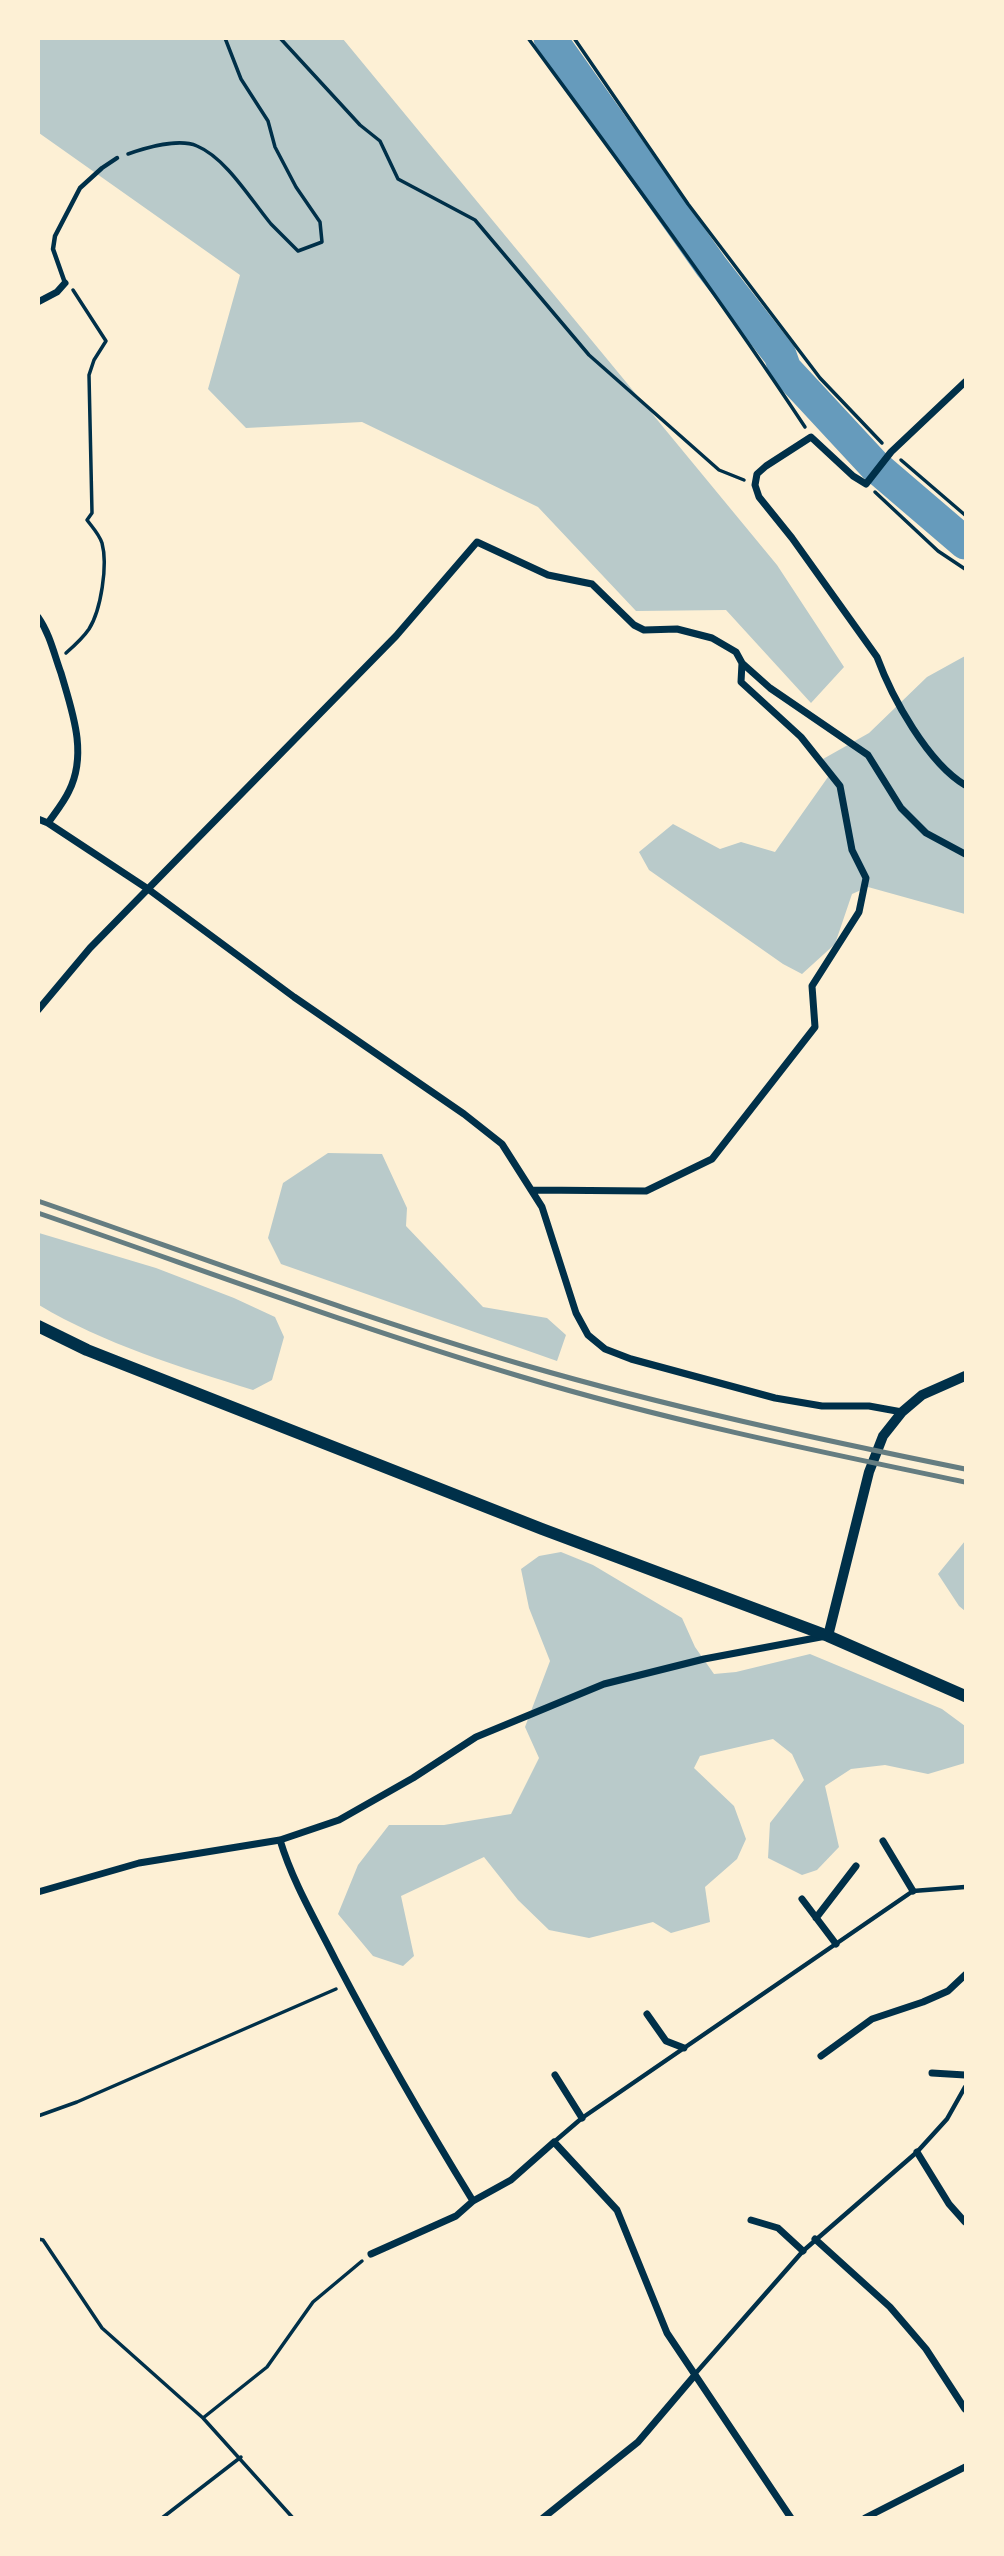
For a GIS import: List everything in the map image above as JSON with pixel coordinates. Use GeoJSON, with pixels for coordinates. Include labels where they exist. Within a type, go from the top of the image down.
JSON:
{"type":"FeatureCollection","features":[{"type":"Feature","properties":{"kind":"main road"},"geometry":{"type":"LineString","coordinates":[[38,1326],[87,1350],[516,1519],[828,1636],[965,1696]]}},
{"type":"Feature","properties":{"kind":"street"},"geometry":{"type":"LineString","coordinates":[[38,302],[57,292],[65,283]]}},
{"type":"Feature","properties":{"kind":"street"},"geometry":{"type":"LineString","coordinates":[[965,382],[888,454],[866,484],[853,476],[811,437],[766,466],[757,474],[755,485],[759,497],[792,538],[877,657],[883,674],[915,730],[950,776],[965,785]]}},
{"type":"Feature","properties":{"kind":"street"},"geometry":{"type":"LineString","coordinates":[[38,1010],[90,948],[396,636],[477,542],[548,575],[592,584],[634,625],[644,630],[677,629],[712,638],[736,652],[742,663],[770,688],[868,755],[901,808],[926,833],[965,854]]}},
{"type":"Feature","properties":{"kind":"street"},"geometry":{"type":"LineString","coordinates":[[38,617],[48,633],[76,724],[77,764],[70,790],[48,823]]}},
{"type":"Feature","properties":{"kind":"street"},"geometry":{"type":"LineString","coordinates":[[533,1190],[646,1191],[712,1159],[815,1027],[812,986],[859,912],[866,878],[852,850],[840,786],[801,737],[741,682],[742,663]]}},
{"type":"Feature","properties":{"kind":"street"},"geometry":{"type":"LineString","coordinates":[[38,819],[148,889],[294,997],[502,1144],[542,1208],[576,1313],[588,1335],[604,1349],[631,1359],[775,1398],[822,1406],[869,1406],[902,1412]]}},
{"type":"Feature","properties":{"kind":"street"},"geometry":{"type":"LineString","coordinates":[[38,1892],[139,1863],[281,1840],[339,1820],[413,1778],[476,1737],[604,1684],[705,1659],[828,1636],[869,1472],[883,1436],[902,1412],[922,1395],[965,1376]]}},
{"type":"Feature","properties":{"kind":"street"},"geometry":{"type":"LineString","coordinates":[[281,1840],[289,1869],[348,1983],[418,2111],[473,2202]]}},
{"type":"Feature","properties":{"kind":"street"},"geometry":{"type":"LineString","coordinates":[[883,1841],[913,1891]]}},
{"type":"Feature","properties":{"kind":"street"},"geometry":{"type":"LineString","coordinates":[[816,1918],[856,1866]]}},
{"type":"Feature","properties":{"kind":"street"},"geometry":{"type":"LineString","coordinates":[[802,1899],[836,1944]]}},
{"type":"Feature","properties":{"kind":"street"},"geometry":{"type":"LineString","coordinates":[[821,2056],[872,2019],[948,1991],[965,1975]]}},
{"type":"Feature","properties":{"kind":"street"},"geometry":{"type":"LineString","coordinates":[[647,2014],[666,2041],[684,2048]]}},
{"type":"Feature","properties":{"kind":"street"},"geometry":{"type":"LineString","coordinates":[[932,2073],[965,2075]]}},
{"type":"Feature","properties":{"kind":"street"},"geometry":{"type":"LineString","coordinates":[[555,2074],[583,2118]]}},
{"type":"Feature","properties":{"kind":"street"},"geometry":{"type":"LineString","coordinates":[[371,2254],[456,2216],[473,2202],[511,2180],[554,2142],[617,2210],[667,2333],[791,2518]]}},
{"type":"Feature","properties":{"kind":"street"},"geometry":{"type":"LineString","coordinates":[[917,2152],[949,2204],[965,2222]]}},
{"type":"Feature","properties":{"kind":"street"},"geometry":{"type":"LineString","coordinates":[[751,2220],[778,2228],[803,2251]]}},
{"type":"Feature","properties":{"kind":"street"},"geometry":{"type":"LineString","coordinates":[[816,2239],[890,2307],[926,2349],[965,2409]]}},
{"type":"Feature","properties":{"kind":"street"},"geometry":{"type":"LineString","coordinates":[[543,2518],[638,2442],[695,2375]]}},
{"type":"Feature","properties":{"kind":"street"},"geometry":{"type":"LineString","coordinates":[[865,2518],[965,2467]]}},
{"type":"Feature","properties":{"kind":"lane"},"geometry":{"type":"LineString","coordinates":[[65,283],[53,249],[55,236],[80,188],[102,167],[117,158]]}},
{"type":"Feature","properties":{"kind":"lane"},"geometry":{"type":"LineString","coordinates":[[554,2142],[583,2118],[913,1891],[965,1887]]}},
{"type":"Feature","properties":{"kind":"lane"},"geometry":{"type":"LineString","coordinates":[[695,2375],[803,2251],[917,2152],[947,2119],[965,2087]]}},
{"type":"Feature","properties":{"kind":"path"},"geometry":{"type":"LineString","coordinates":[[117,158],[153,145],[195,145],[231,174],[272,225],[298,251],[322,242],[320,222],[296,187],[275,147],[268,121],[241,79],[225,38]]}},
{"type":"Feature","properties":{"kind":"path"},"geometry":{"type":"LineString","coordinates":[[280,38],[360,125],[380,141],[398,179],[475,220],[589,355],[719,470],[755,485]]}},
{"type":"Feature","properties":{"kind":"path"},"geometry":{"type":"LineString","coordinates":[[528,38],[729,313],[811,437]]}},
{"type":"Feature","properties":{"kind":"path"},"geometry":{"type":"LineString","coordinates":[[574,38],[688,204],[820,378],[888,454],[965,515]]}},
{"type":"Feature","properties":{"kind":"path"},"geometry":{"type":"LineString","coordinates":[[57,661],[89,629],[97,612],[104,569],[102,544],[87,520],[92,513],[89,376],[94,360],[106,341],[71,286],[65,283]]}},
{"type":"Feature","properties":{"kind":"path"},"geometry":{"type":"LineString","coordinates":[[866,484],[939,551],[965,569]]}},
{"type":"Feature","properties":{"kind":"path"},"geometry":{"type":"LineString","coordinates":[[38,2116],[77,2102],[348,1983]]}},
{"type":"Feature","properties":{"kind":"path"},"geometry":{"type":"LineString","coordinates":[[38,2239],[43,2239],[103,2328],[203,2418],[293,2518]]}},
{"type":"Feature","properties":{"kind":"path"},"geometry":{"type":"LineString","coordinates":[[203,2418],[267,2367],[313,2302],[371,2254]]}},
{"type":"Feature","properties":{"kind":"path"},"geometry":{"type":"LineString","coordinates":[[162,2518],[241,2458]]}},
{"type":"Feature","properties":{"kind":"shaded area"},"geometry":{"type":"Polygon","coordinates":[[[39,39],[343,39],[777,565],[844,667],[811,703],[726,610],[636,611],[538,507],[362,422],[246,428],[208,389],[240,275],[39,133],[39,39]]]}},
{"type":"Feature","properties":{"kind":"shaded area"},"geometry":{"type":"Polygon","coordinates":[[[965,656],[965,914],[868,887],[852,894],[835,944],[802,974],[783,964],[649,870],[639,852],[673,824],[720,849],[741,842],[775,852],[828,777],[823,759],[869,733],[927,677],[965,656]]]}},
{"type":"Feature","properties":{"kind":"shaded area"},"geometry":{"type":"Polygon","coordinates":[[[328,1153],[382,1154],[407,1208],[406,1226],[483,1307],[547,1318],[566,1335],[557,1361],[281,1264],[268,1238],[283,1183],[328,1153]]]}},
{"type":"Feature","properties":{"kind":"shaded area"},"geometry":{"type":"Polygon","coordinates":[[[39,1233],[156,1268],[275,1317],[284,1337],[272,1380],[253,1390],[143,1354],[90,1332],[39,1305],[39,1233]]]}},
{"type":"Feature","properties":{"kind":"shaded area"},"geometry":{"type":"Polygon","coordinates":[[[965,1541],[965,1611],[938,1574],[965,1541]]]}},
{"type":"Feature","properties":{"kind":"shaded area"},"geometry":{"type":"Polygon","coordinates":[[[561,1552],[593,1565],[682,1618],[695,1647],[714,1674],[736,1672],[810,1654],[942,1709],[965,1726],[965,1763],[928,1774],[885,1765],[851,1769],[825,1786],[839,1847],[817,1870],[802,1875],[768,1858],[770,1823],[804,1780],[792,1754],[773,1739],[700,1756],[694,1768],[734,1806],[746,1839],[737,1859],[705,1887],[710,1922],[671,1933],[653,1922],[589,1938],[549,1930],[518,1900],[484,1857],[401,1896],[414,1956],[403,1966],[373,1956],[338,1914],[358,1865],[389,1825],[444,1825],[511,1814],[539,1758],[525,1727],[550,1661],[529,1608],[521,1569],[539,1556],[561,1552]]]}},
{"type":"Feature","properties":{"kind":"waterway"},"geometry":{"type":"LineString","coordinates":[[550,38],[711,266],[780,355],[785,369],[875,466],[965,543]]}},
{"type":"Feature","properties":{"kind":"railway"},"geometry":{"type":"LineString","coordinates":[[38,1201],[341,1307],[524,1365],[743,1422],[965,1469]]}},
{"type":"Feature","properties":{"kind":"railway"},"geometry":{"type":"LineString","coordinates":[[38,1213],[338,1318],[574,1392],[685,1421],[965,1482]]}}]}
